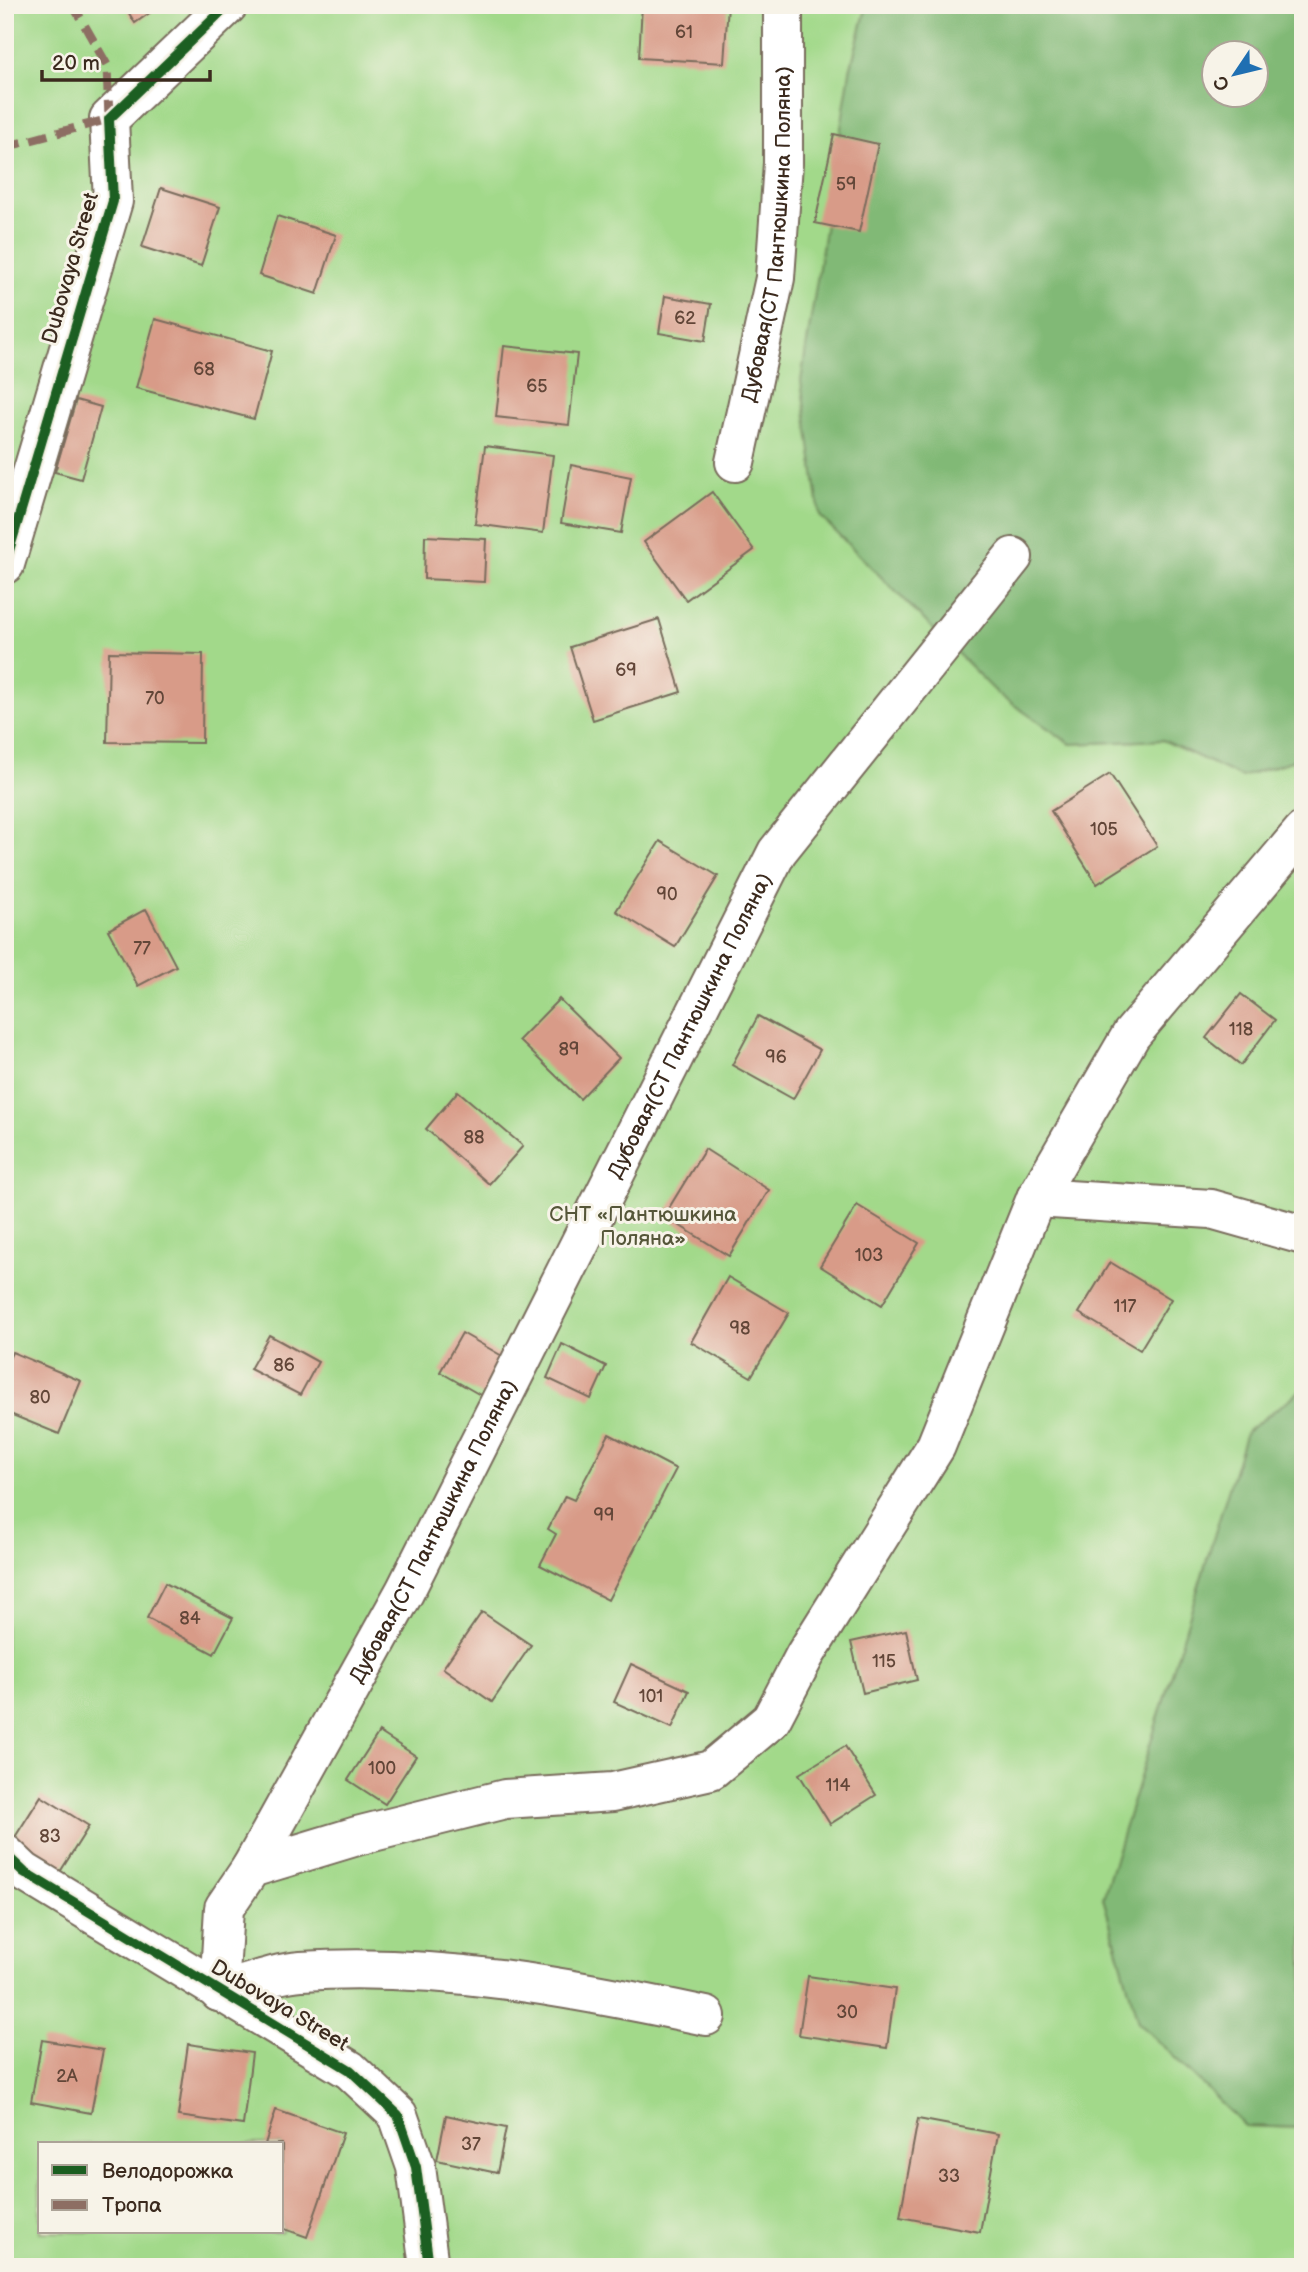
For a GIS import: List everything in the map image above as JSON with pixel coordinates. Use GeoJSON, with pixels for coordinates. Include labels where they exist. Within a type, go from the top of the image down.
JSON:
{"type":"FeatureCollection","features":[{"type":"Feature","properties":{"kind":"street","name":"Дубовая(СТ Пантюшкина Поляна)"},"geometry":{"type":"LineString","coordinates":[[736,462],[775,278],[783,163],[783,5]]}},
{"type":"Feature","properties":{"kind":"street","name":"Dubovaya Street"},"geometry":{"type":"LineString","coordinates":[[5,564],[113,201],[109,119],[220,11]]}},
{"type":"Feature","properties":{"kind":"street","name":"Дубовая(СТ Пантюшкина Поляна)"},"geometry":{"type":"LineString","coordinates":[[219,1992],[224,1908],[251,1868],[405,1591],[777,852],[1013,557]]}},
{"type":"Feature","properties":{"kind":"street"},"geometry":{"type":"LineString","coordinates":[[251,1868],[357,1836],[505,1799],[613,1793],[711,1770],[771,1720],[805,1655],[936,1446],[1036,1198],[1131,1035],[1303,831]]}},
{"type":"Feature","properties":{"kind":"street"},"geometry":{"type":"LineString","coordinates":[[1036,1198],[1211,1209],[1303,1235]]}},
{"type":"Feature","properties":{"kind":"street","name":"Dubovaya Street"},"geometry":{"type":"LineString","coordinates":[[5,1854],[24,1872],[351,2070],[398,2115],[416,2167],[429,2267]]}},
{"type":"Feature","properties":{"kind":"street"},"geometry":{"type":"LineString","coordinates":[[219,1992],[299,1971],[443,1971],[598,1994],[706,2016]]}},
{"type":"Feature","properties":{"kind":"green space","name":"СНТ «Пантюшкина Поляна»"},"geometry":{"type":"Polygon","coordinates":[[[5,5],[867,5],[850,71],[1070,744],[1163,740],[1241,777],[1303,757],[1303,1389],[1246,1432],[1245,2126],[1303,2128],[1303,2267],[5,2267],[5,5]]]}},
{"type":"Feature","properties":{"kind":"green space"},"geometry":{"type":"Polygon","coordinates":[[[867,5],[1303,5],[1303,757],[1241,777],[1163,740],[1071,744],[998,694],[820,516],[801,381],[850,71],[867,5]]]}},
{"type":"Feature","properties":{"kind":"green space"},"geometry":{"type":"Polygon","coordinates":[[[1303,1389],[1303,2128],[1245,2126],[1138,2022],[1103,1898],[1246,1432],[1303,1389]]]}},
{"type":"Feature","properties":{"kind":"building"},"geometry":{"type":"Polygon","coordinates":[[[124,5],[161,5],[135,23],[124,5]]]}},
{"type":"Feature","properties":{"kind":"building"},"geometry":{"type":"Polygon","coordinates":[[[642,5],[728,5],[724,63],[639,58],[642,5]]]}},
{"type":"Feature","properties":{"kind":"building"},"geometry":{"type":"Polygon","coordinates":[[[834,134],[878,144],[859,232],[815,223],[834,134]]]}},
{"type":"Feature","properties":{"kind":"building"},"geometry":{"type":"Polygon","coordinates":[[[161,188],[220,207],[201,266],[142,247],[161,188]]]}},
{"type":"Feature","properties":{"kind":"building"},"geometry":{"type":"Polygon","coordinates":[[[277,216],[336,235],[317,294],[259,275],[277,216]]]}},
{"type":"Feature","properties":{"kind":"building"},"geometry":{"type":"Polygon","coordinates":[[[665,296],[711,304],[705,341],[659,333],[665,296]]]}},
{"type":"Feature","properties":{"kind":"building"},"geometry":{"type":"Polygon","coordinates":[[[155,319],[272,351],[254,419],[136,388],[155,319]]]}},
{"type":"Feature","properties":{"kind":"building"},"geometry":{"type":"Polygon","coordinates":[[[504,346],[577,354],[569,425],[496,417],[504,346]]]}},
{"type":"Feature","properties":{"kind":"building"},"geometry":{"type":"Polygon","coordinates":[[[76,400],[101,407],[81,479],[55,472],[76,400]]]}},
{"type":"Feature","properties":{"kind":"building"},"geometry":{"type":"Polygon","coordinates":[[[485,446],[553,455],[543,533],[475,524],[485,446]]]}},
{"type":"Feature","properties":{"kind":"building"},"geometry":{"type":"Polygon","coordinates":[[[571,465],[631,477],[621,533],[561,523],[571,465]]]}},
{"type":"Feature","properties":{"kind":"building"},"geometry":{"type":"Polygon","coordinates":[[[712,492],[754,550],[686,600],[644,542],[712,492]]]}},
{"type":"Feature","properties":{"kind":"building"},"geometry":{"type":"Polygon","coordinates":[[[425,536],[486,539],[484,582],[424,579],[425,536]]]}},
{"type":"Feature","properties":{"kind":"building"},"geometry":{"type":"Polygon","coordinates":[[[659,619],[681,692],[593,720],[570,647],[659,619]]]}},
{"type":"Feature","properties":{"kind":"building"},"geometry":{"type":"Polygon","coordinates":[[[109,652],[203,654],[202,743],[107,742],[109,652]]]}},
{"type":"Feature","properties":{"kind":"building"},"geometry":{"type":"Polygon","coordinates":[[[1110,774],[1157,846],[1097,884],[1051,811],[1110,774]]]}},
{"type":"Feature","properties":{"kind":"building"},"geometry":{"type":"Polygon","coordinates":[[[660,841],[718,876],[675,947],[616,911],[660,841]]]}},
{"type":"Feature","properties":{"kind":"building"},"geometry":{"type":"Polygon","coordinates":[[[146,909],[176,966],[138,986],[108,930],[146,909]]]}},
{"type":"Feature","properties":{"kind":"building"},"geometry":{"type":"Polygon","coordinates":[[[1241,994],[1275,1020],[1241,1065],[1206,1038],[1241,994]]]}},
{"type":"Feature","properties":{"kind":"building"},"geometry":{"type":"Polygon","coordinates":[[[559,999],[619,1058],[580,1099],[519,1040],[559,999]]]}},
{"type":"Feature","properties":{"kind":"building"},"geometry":{"type":"Polygon","coordinates":[[[758,1016],[820,1050],[793,1099],[732,1065],[758,1016]]]}},
{"type":"Feature","properties":{"kind":"building"},"geometry":{"type":"Polygon","coordinates":[[[458,1091],[523,1146],[489,1184],[426,1129],[458,1091]]]}},
{"type":"Feature","properties":{"kind":"building"},"geometry":{"type":"Polygon","coordinates":[[[705,1149],[769,1190],[729,1256],[664,1216],[705,1149]]]}},
{"type":"Feature","properties":{"kind":"building"},"geometry":{"type":"Polygon","coordinates":[[[857,1205],[919,1243],[882,1305],[820,1266],[857,1205]]]}},
{"type":"Feature","properties":{"kind":"building"},"geometry":{"type":"Polygon","coordinates":[[[1110,1262],[1171,1299],[1140,1350],[1079,1313],[1110,1262]]]}},
{"type":"Feature","properties":{"kind":"building"},"geometry":{"type":"Polygon","coordinates":[[[728,1277],[789,1313],[751,1377],[691,1342],[728,1277]]]}},
{"type":"Feature","properties":{"kind":"building"},"geometry":{"type":"Polygon","coordinates":[[[462,1333],[511,1361],[489,1400],[440,1372],[462,1333]]]}},
{"type":"Feature","properties":{"kind":"building"},"geometry":{"type":"Polygon","coordinates":[[[269,1335],[318,1362],[300,1395],[250,1369],[269,1335]]]}},
{"type":"Feature","properties":{"kind":"building"},"geometry":{"type":"Polygon","coordinates":[[[562,1344],[606,1366],[591,1399],[547,1378],[562,1344]]]}},
{"type":"Feature","properties":{"kind":"building"},"geometry":{"type":"Polygon","coordinates":[[[12,1352],[81,1381],[59,1434],[5,1412],[5,1368],[12,1352]]]}},
{"type":"Feature","properties":{"kind":"building"},"geometry":{"type":"Polygon","coordinates":[[[609,1434],[676,1469],[608,1600],[540,1565],[556,1534],[548,1529],[565,1496],[574,1500],[609,1434]]]}},
{"type":"Feature","properties":{"kind":"building"},"geometry":{"type":"Polygon","coordinates":[[[165,1583],[233,1618],[214,1654],[147,1618],[165,1583]]]}},
{"type":"Feature","properties":{"kind":"building"},"geometry":{"type":"Polygon","coordinates":[[[482,1612],[531,1645],[492,1702],[443,1668],[482,1612]]]}},
{"type":"Feature","properties":{"kind":"building"},"geometry":{"type":"Polygon","coordinates":[[[906,1630],[917,1680],[863,1693],[851,1642],[906,1630]]]}},
{"type":"Feature","properties":{"kind":"building"},"geometry":{"type":"Polygon","coordinates":[[[631,1664],[689,1691],[672,1728],[614,1702],[631,1664]]]}},
{"type":"Feature","properties":{"kind":"building"},"geometry":{"type":"Polygon","coordinates":[[[379,1732],[416,1756],[385,1804],[348,1780],[379,1732]]]}},
{"type":"Feature","properties":{"kind":"building"},"geometry":{"type":"Polygon","coordinates":[[[845,1746],[876,1795],[830,1824],[799,1774],[845,1746]]]}},
{"type":"Feature","properties":{"kind":"building"},"geometry":{"type":"Polygon","coordinates":[[[41,1796],[89,1826],[58,1875],[10,1845],[41,1796]]]}},
{"type":"Feature","properties":{"kind":"building"},"geometry":{"type":"Polygon","coordinates":[[[808,1976],[895,1989],[887,2048],[799,2035],[808,1976]]]}},
{"type":"Feature","properties":{"kind":"building"},"geometry":{"type":"Polygon","coordinates":[[[42,2040],[103,2050],[91,2113],[31,2102],[42,2040]]]}},
{"type":"Feature","properties":{"kind":"building"},"geometry":{"type":"Polygon","coordinates":[[[188,2044],[252,2053],[243,2125],[178,2116],[188,2044]]]}},
{"type":"Feature","properties":{"kind":"building"},"geometry":{"type":"Polygon","coordinates":[[[276,2110],[343,2133],[307,2237],[284,2229],[284,2142],[266,2142],[276,2110]]]}},
{"type":"Feature","properties":{"kind":"building"},"geometry":{"type":"Polygon","coordinates":[[[446,2115],[506,2128],[497,2173],[437,2160],[446,2115]]]}},
{"type":"Feature","properties":{"kind":"building"},"geometry":{"type":"Polygon","coordinates":[[[918,2119],[998,2134],[980,2232],[900,2217],[918,2119]]]}},
{"type":"Feature","properties":{"kind":"marked path"},"geometry":{"type":"LineString","coordinates":[[5,147],[109,119],[107,65],[73,5]]}},
{"type":"Feature","properties":{"kind":"cycle path"},"geometry":{"type":"LineString","coordinates":[[5,564],[113,201],[109,119],[228,5]]}},
{"type":"Feature","properties":{"kind":"cycle path"},"geometry":{"type":"LineString","coordinates":[[5,1854],[24,1872],[350,2070],[398,2115],[416,2167],[429,2267]]}}]}
